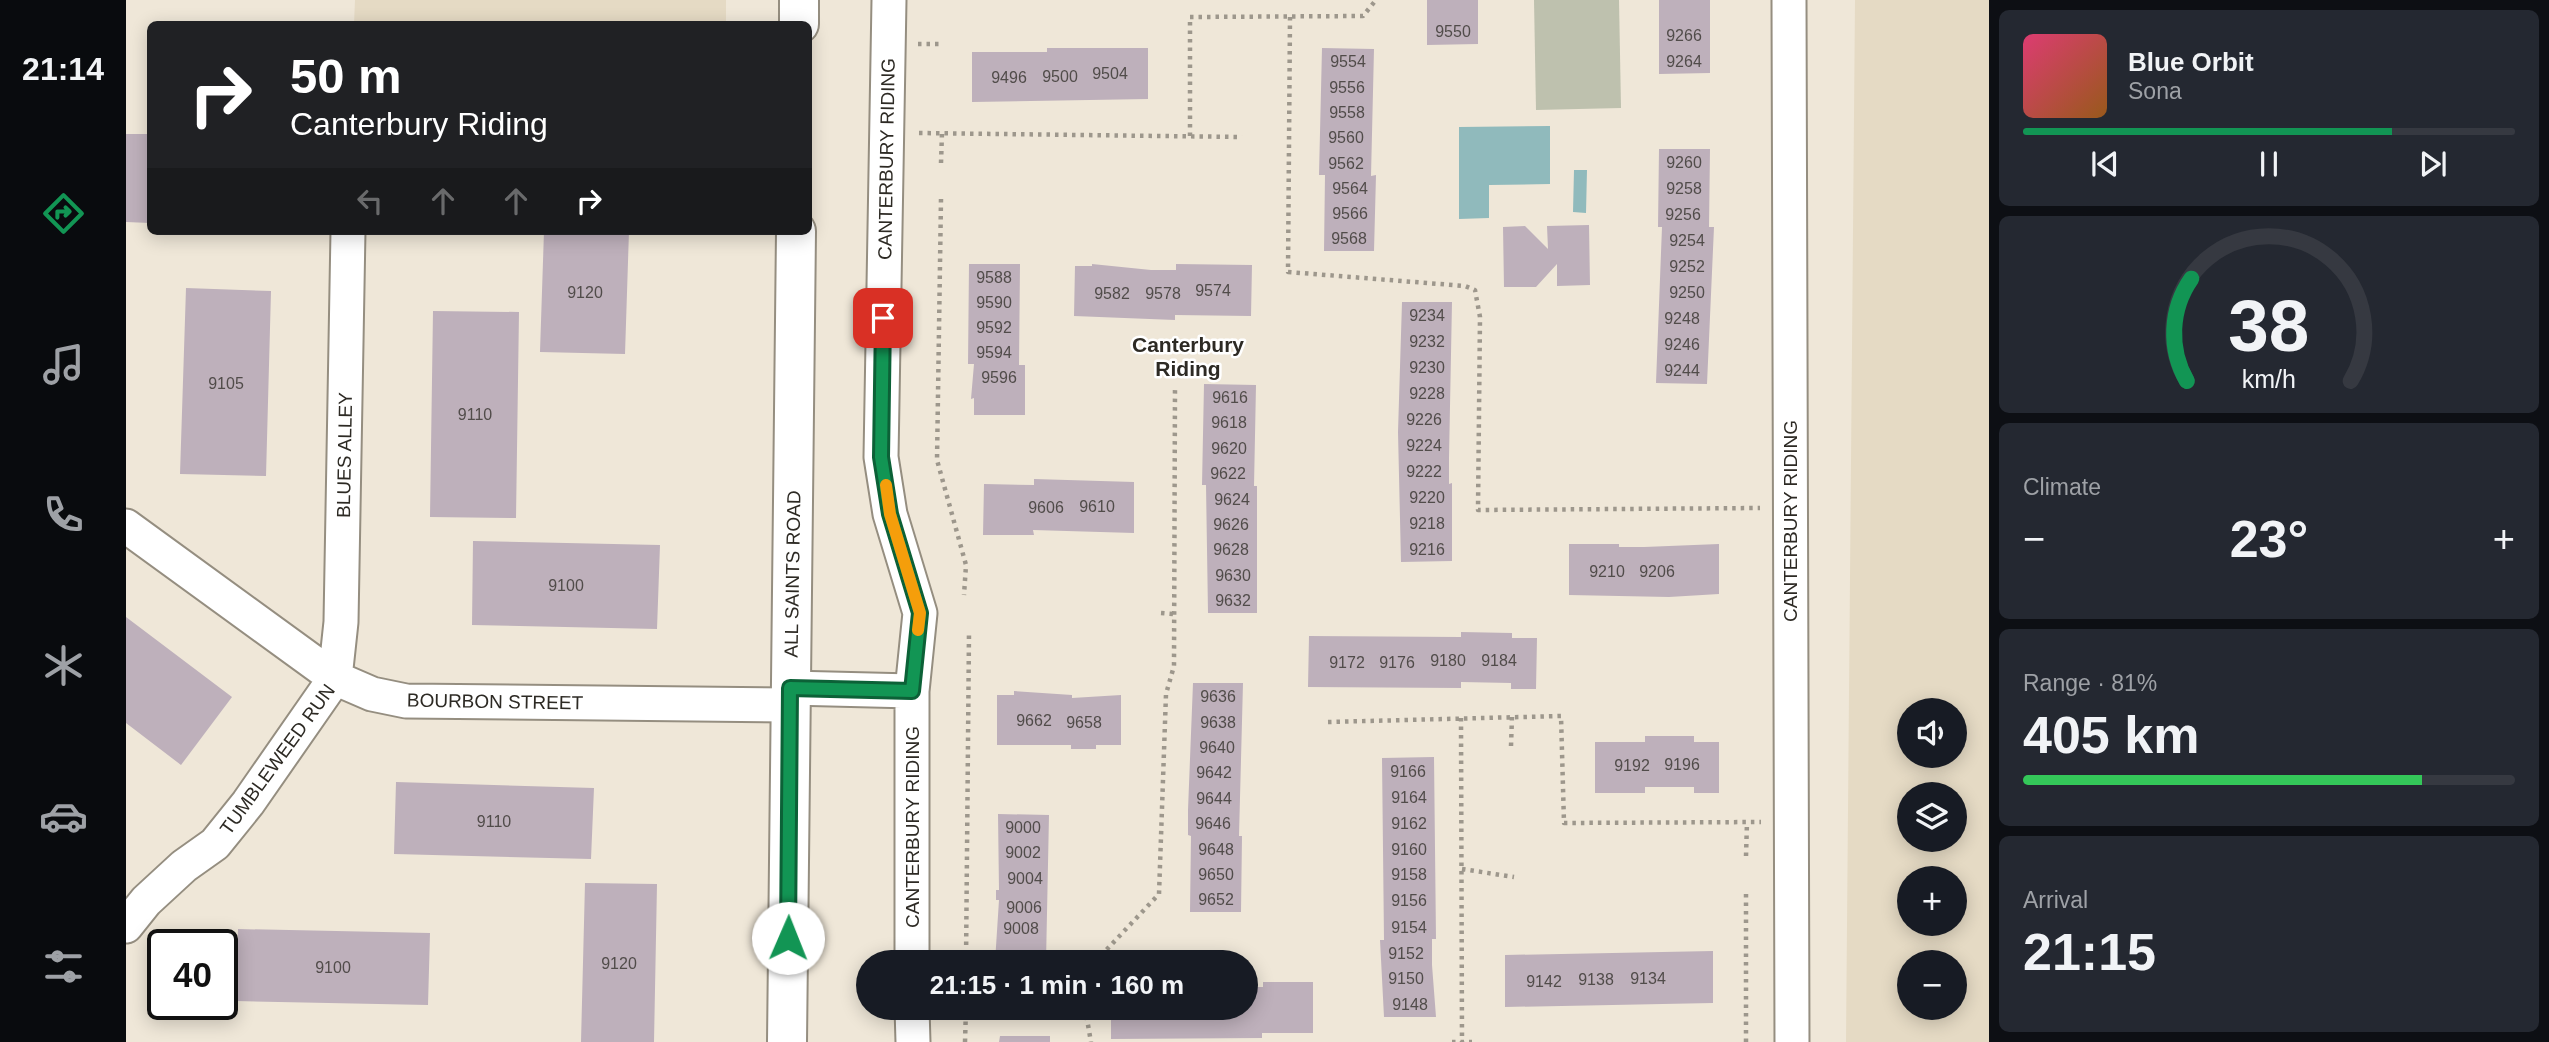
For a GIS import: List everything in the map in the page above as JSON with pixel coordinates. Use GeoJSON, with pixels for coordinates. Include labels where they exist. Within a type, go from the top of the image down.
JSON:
{"type":"FeatureCollection","features":[{"type":"Feature","properties":{"kind":"street"},"geometry":{"type":"LineString","coordinates":[[799,0],[799,21]]}},
{"type":"Feature","properties":{"kind":"street","name":"CANTERBURY RIDING"},"geometry":{"type":"LineString","coordinates":[[888,0],[881,457],[890,514],[920,613],[912,691],[912,950]]}},
{"type":"Feature","properties":{"kind":"street","name":"CANTERBURY RIDING"},"geometry":{"type":"LineString","coordinates":[[1789,0],[1792,1042]]}},
{"type":"Feature","properties":{"kind":"street","name":"BLUES ALLEY"},"geometry":{"type":"LineString","coordinates":[[335,678],[341,622],[348,235]]}},
{"type":"Feature","properties":{"kind":"street","name":"ALL SAINTS ROAD"},"geometry":{"type":"LineString","coordinates":[[787,1042],[796,235]]}},
{"type":"Feature","properties":{"kind":"street","name":"BOURBON STREET"},"geometry":{"type":"LineString","coordinates":[[126,526],[335,678],[372,694],[406,701],[790,696]]}},
{"type":"Feature","properties":{"kind":"street","name":"TUMBLEWEED RUN"},"geometry":{"type":"LineString","coordinates":[[126,926],[146,901],[184,866],[215,844],[335,678]]}},
{"type":"Feature","properties":{"kind":"street"},"geometry":{"type":"LineString","coordinates":[[790,696],[912,691]]}},
{"type":"Feature","properties":{"kind":"street"},"geometry":{"type":"LineString","coordinates":[[912,1020],[912,1042]]}},
{"type":"Feature","properties":{"kind":"path"},"geometry":{"type":"LineString","coordinates":[[1190,136],[1190,17],[1244,19],[1363,16],[1376,0]]}},
{"type":"Feature","properties":{"kind":"path"},"geometry":{"type":"LineString","coordinates":[[1290,17],[1288,272],[1465,286],[1475,290],[1480,317],[1478,510],[1770,508]]}},
{"type":"Feature","properties":{"kind":"path"},"geometry":{"type":"LineString","coordinates":[[1243,29],[1244,19]]}},
{"type":"Feature","properties":{"kind":"path"},"geometry":{"type":"LineString","coordinates":[[913,44],[941,44]]}},
{"type":"Feature","properties":{"kind":"path"},"geometry":{"type":"LineString","coordinates":[[913,133],[1242,137]]}},
{"type":"Feature","properties":{"kind":"path"},"geometry":{"type":"LineString","coordinates":[[941,163],[942,133]]}},
{"type":"Feature","properties":{"kind":"path"},"geometry":{"type":"LineString","coordinates":[[941,200],[937,460],[966,565],[964,595]]}},
{"type":"Feature","properties":{"kind":"path"},"geometry":{"type":"LineString","coordinates":[[1106,950],[1159,894],[1166,694],[1174,666],[1175,386]]}},
{"type":"Feature","properties":{"kind":"path"},"geometry":{"type":"LineString","coordinates":[[1161,613],[1173,614]]}},
{"type":"Feature","properties":{"kind":"path"},"geometry":{"type":"LineString","coordinates":[[966,950],[969,632]]}},
{"type":"Feature","properties":{"kind":"path"},"geometry":{"type":"LineString","coordinates":[[1328,722],[1561,716],[1564,824],[1773,822]]}},
{"type":"Feature","properties":{"kind":"path"},"geometry":{"type":"LineString","coordinates":[[1511,746],[1512,717]]}},
{"type":"Feature","properties":{"kind":"path"},"geometry":{"type":"LineString","coordinates":[[1461,718],[1462,1042]]}},
{"type":"Feature","properties":{"kind":"path"},"geometry":{"type":"LineString","coordinates":[[1746,856],[1747,822]]}},
{"type":"Feature","properties":{"kind":"path"},"geometry":{"type":"LineString","coordinates":[[1462,869],[1514,877]]}},
{"type":"Feature","properties":{"kind":"path"},"geometry":{"type":"LineString","coordinates":[[1746,890],[1746,1042]]}},
{"type":"Feature","properties":{"kind":"path"},"geometry":{"type":"LineString","coordinates":[[965,1020],[965,1042]]}},
{"type":"Feature","properties":{"kind":"path"},"geometry":{"type":"LineString","coordinates":[[1086,1020],[1091,1042]]}},
{"type":"Feature","properties":{"kind":"path"},"geometry":{"type":"LineString","coordinates":[[1452,1042],[1472,1042]]}},
{"type":"Feature","properties":{"kind":"shaded area"},"geometry":{"type":"Polygon","coordinates":[[[355,0],[726,0],[726,21],[354,21],[355,0]]]}},
{"type":"Feature","properties":{"kind":"shaded area"},"geometry":{"type":"Polygon","coordinates":[[[1855,0],[1989,0],[1989,1042],[1846,1042],[1855,0]]]}},
{"type":"Feature","properties":{"kind":"green space"},"geometry":{"type":"Polygon","coordinates":[[[1534,0],[1619,0],[1621,108],[1536,110],[1534,0]]]}},
{"type":"Feature","properties":{"kind":"water"},"geometry":{"type":"Polygon","coordinates":[[[1550,126],[1550,184],[1489,185],[1489,218],[1459,219],[1459,127],[1550,126]]]}},
{"type":"Feature","properties":{"kind":"water"},"geometry":{"type":"Polygon","coordinates":[[[1574,170],[1587,170],[1586,213],[1573,212],[1574,170]]]}},
{"type":"Feature","properties":{"kind":"building"},"geometry":{"type":"Polygon","coordinates":[[[1427,0],[1478,0],[1478,44],[1427,45],[1427,0]]]}},
{"type":"Feature","properties":{"kind":"building"},"geometry":{"type":"Polygon","coordinates":[[[1659,0],[1710,0],[1710,73],[1659,74],[1659,0]]]}},
{"type":"Feature","properties":{"kind":"building"},"geometry":{"type":"Polygon","coordinates":[[[1047,48],[1148,48],[1148,99],[972,102],[972,52],[1047,52],[1047,48]]]}},
{"type":"Feature","properties":{"kind":"building"},"geometry":{"type":"Polygon","coordinates":[[[1322,48],[1374,49],[1371,176],[1376,175],[1374,251],[1324,251],[1325,175],[1319,175],[1322,48]]]}},
{"type":"Feature","properties":{"kind":"building"},"geometry":{"type":"Polygon","coordinates":[[[126,134],[147,134],[147,223],[126,222],[126,134]]]}},
{"type":"Feature","properties":{"kind":"building"},"geometry":{"type":"Polygon","coordinates":[[[1659,149],[1710,149],[1709,227],[1714,227],[1707,384],[1656,383],[1662,227],[1658,227],[1659,149]]]}},
{"type":"Feature","properties":{"kind":"building"},"geometry":{"type":"Polygon","coordinates":[[[1589,225],[1590,285],[1557,286],[1557,264],[1536,287],[1504,287],[1503,227],[1525,226],[1548,249],[1547,226],[1589,225]]]}},
{"type":"Feature","properties":{"kind":"building"},"geometry":{"type":"Polygon","coordinates":[[[544,235],[629,235],[625,354],[540,352],[544,235]]]}},
{"type":"Feature","properties":{"kind":"building"},"geometry":{"type":"Polygon","coordinates":[[[969,264],[1020,264],[1019,365],[1025,365],[1025,415],[974,415],[974,398],[971,399],[974,364],[968,364],[969,264]]]}},
{"type":"Feature","properties":{"kind":"building"},"geometry":{"type":"Polygon","coordinates":[[[1092,264],[1151,270],[1176,270],[1176,264],[1252,265],[1251,316],[1175,315],[1175,320],[1074,316],[1075,266],[1092,264]]]}},
{"type":"Feature","properties":{"kind":"building"},"geometry":{"type":"Polygon","coordinates":[[[186,288],[271,291],[266,476],[180,474],[186,288]]]}},
{"type":"Feature","properties":{"kind":"building"},"geometry":{"type":"Polygon","coordinates":[[[1402,302],[1452,302],[1449,484],[1452,483],[1452,561],[1401,562],[1398,432],[1402,302]]]}},
{"type":"Feature","properties":{"kind":"building"},"geometry":{"type":"Polygon","coordinates":[[[433,311],[519,312],[516,518],[430,517],[433,311]]]}},
{"type":"Feature","properties":{"kind":"building"},"geometry":{"type":"Polygon","coordinates":[[[1204,384],[1256,385],[1254,486],[1257,486],[1257,613],[1208,613],[1206,485],[1202,485],[1204,384]]]}},
{"type":"Feature","properties":{"kind":"building"},"geometry":{"type":"Polygon","coordinates":[[[1034,479],[1134,482],[1134,533],[1033,530],[1034,535],[983,535],[984,484],[1034,485],[1034,479]]]}},
{"type":"Feature","properties":{"kind":"building"},"geometry":{"type":"Polygon","coordinates":[[[473,541],[660,545],[657,629],[472,625],[473,541]]]}},
{"type":"Feature","properties":{"kind":"building"},"geometry":{"type":"Polygon","coordinates":[[[1569,544],[1644,547],[1719,544],[1719,594],[1669,597],[1569,595],[1569,544]]]}},
{"type":"Feature","properties":{"kind":"building"},"geometry":{"type":"Polygon","coordinates":[[[126,617],[232,697],[181,765],[126,723],[126,617]]]}},
{"type":"Feature","properties":{"kind":"building"},"geometry":{"type":"Polygon","coordinates":[[[1461,632],[1512,633],[1512,638],[1537,638],[1536,689],[1511,689],[1511,683],[1461,682],[1461,688],[1308,687],[1309,636],[1461,637],[1461,632]]]}},
{"type":"Feature","properties":{"kind":"building"},"geometry":{"type":"Polygon","coordinates":[[[1193,683],[1243,683],[1239,836],[1242,836],[1241,912],[1190,912],[1191,836],[1188,835],[1188,810],[1193,683]]]}},
{"type":"Feature","properties":{"kind":"building"},"geometry":{"type":"Polygon","coordinates":[[[1014,691],[1072,695],[1072,698],[1121,695],[1121,745],[1071,749],[1071,745],[997,745],[997,695],[1014,695],[1014,691]]]}},
{"type":"Feature","properties":{"kind":"building"},"geometry":{"type":"Polygon","coordinates":[[[1645,736],[1694,736],[1694,742],[1719,742],[1719,793],[1694,793],[1694,787],[1645,787],[1645,793],[1595,793],[1595,742],[1645,742],[1645,736]]]}},
{"type":"Feature","properties":{"kind":"building"},"geometry":{"type":"Polygon","coordinates":[[[1434,757],[1436,939],[1432,939],[1432,965],[1436,1017],[1384,1017],[1380,940],[1384,940],[1382,758],[1434,757]]]}},
{"type":"Feature","properties":{"kind":"building"},"geometry":{"type":"Polygon","coordinates":[[[396,782],[594,788],[591,859],[394,854],[396,782]]]}},
{"type":"Feature","properties":{"kind":"building"},"geometry":{"type":"Polygon","coordinates":[[[998,814],[1049,815],[1046,950],[996,950],[999,900],[996,900],[996,890],[999,890],[998,814]]]}},
{"type":"Feature","properties":{"kind":"building"},"geometry":{"type":"Polygon","coordinates":[[[585,883],[657,884],[654,1042],[581,1042],[585,883]]]}},
{"type":"Feature","properties":{"kind":"building"},"geometry":{"type":"Polygon","coordinates":[[[238,929],[430,933],[428,1005],[238,1001],[238,929]]]}},
{"type":"Feature","properties":{"kind":"building"},"geometry":{"type":"Polygon","coordinates":[[[1713,951],[1713,1003],[1505,1007],[1505,955],[1713,951]]]}},
{"type":"Feature","properties":{"kind":"building"},"geometry":{"type":"Polygon","coordinates":[[[1263,982],[1313,982],[1313,1033],[1262,1033],[1262,1038],[1111,1039],[1111,1020],[1258,1020],[1258,987],[1263,987],[1263,982]]]}},
{"type":"Feature","properties":{"kind":"building"},"geometry":{"type":"Polygon","coordinates":[[[1000,1036],[1050,1036],[1050,1042],[999,1042],[1000,1036]]]}},
{"type":"Feature","properties":{"kind":"slow traffic"},"geometry":{"type":"LineString","coordinates":[[886,485],[890,514],[920,613],[918,630]]}},
{"type":"Feature","properties":{"kind":"district","name":"Canterbury Riding"},"geometry":{"type":"Point","coordinates":[1188,357]}},
{"type":"Feature","properties":{"kind":"route"},"geometry":{"type":"LineString","coordinates":[[788,938],[790,688],[912,691],[920,613],[890,514],[881,457],[883,318]]}}]}
